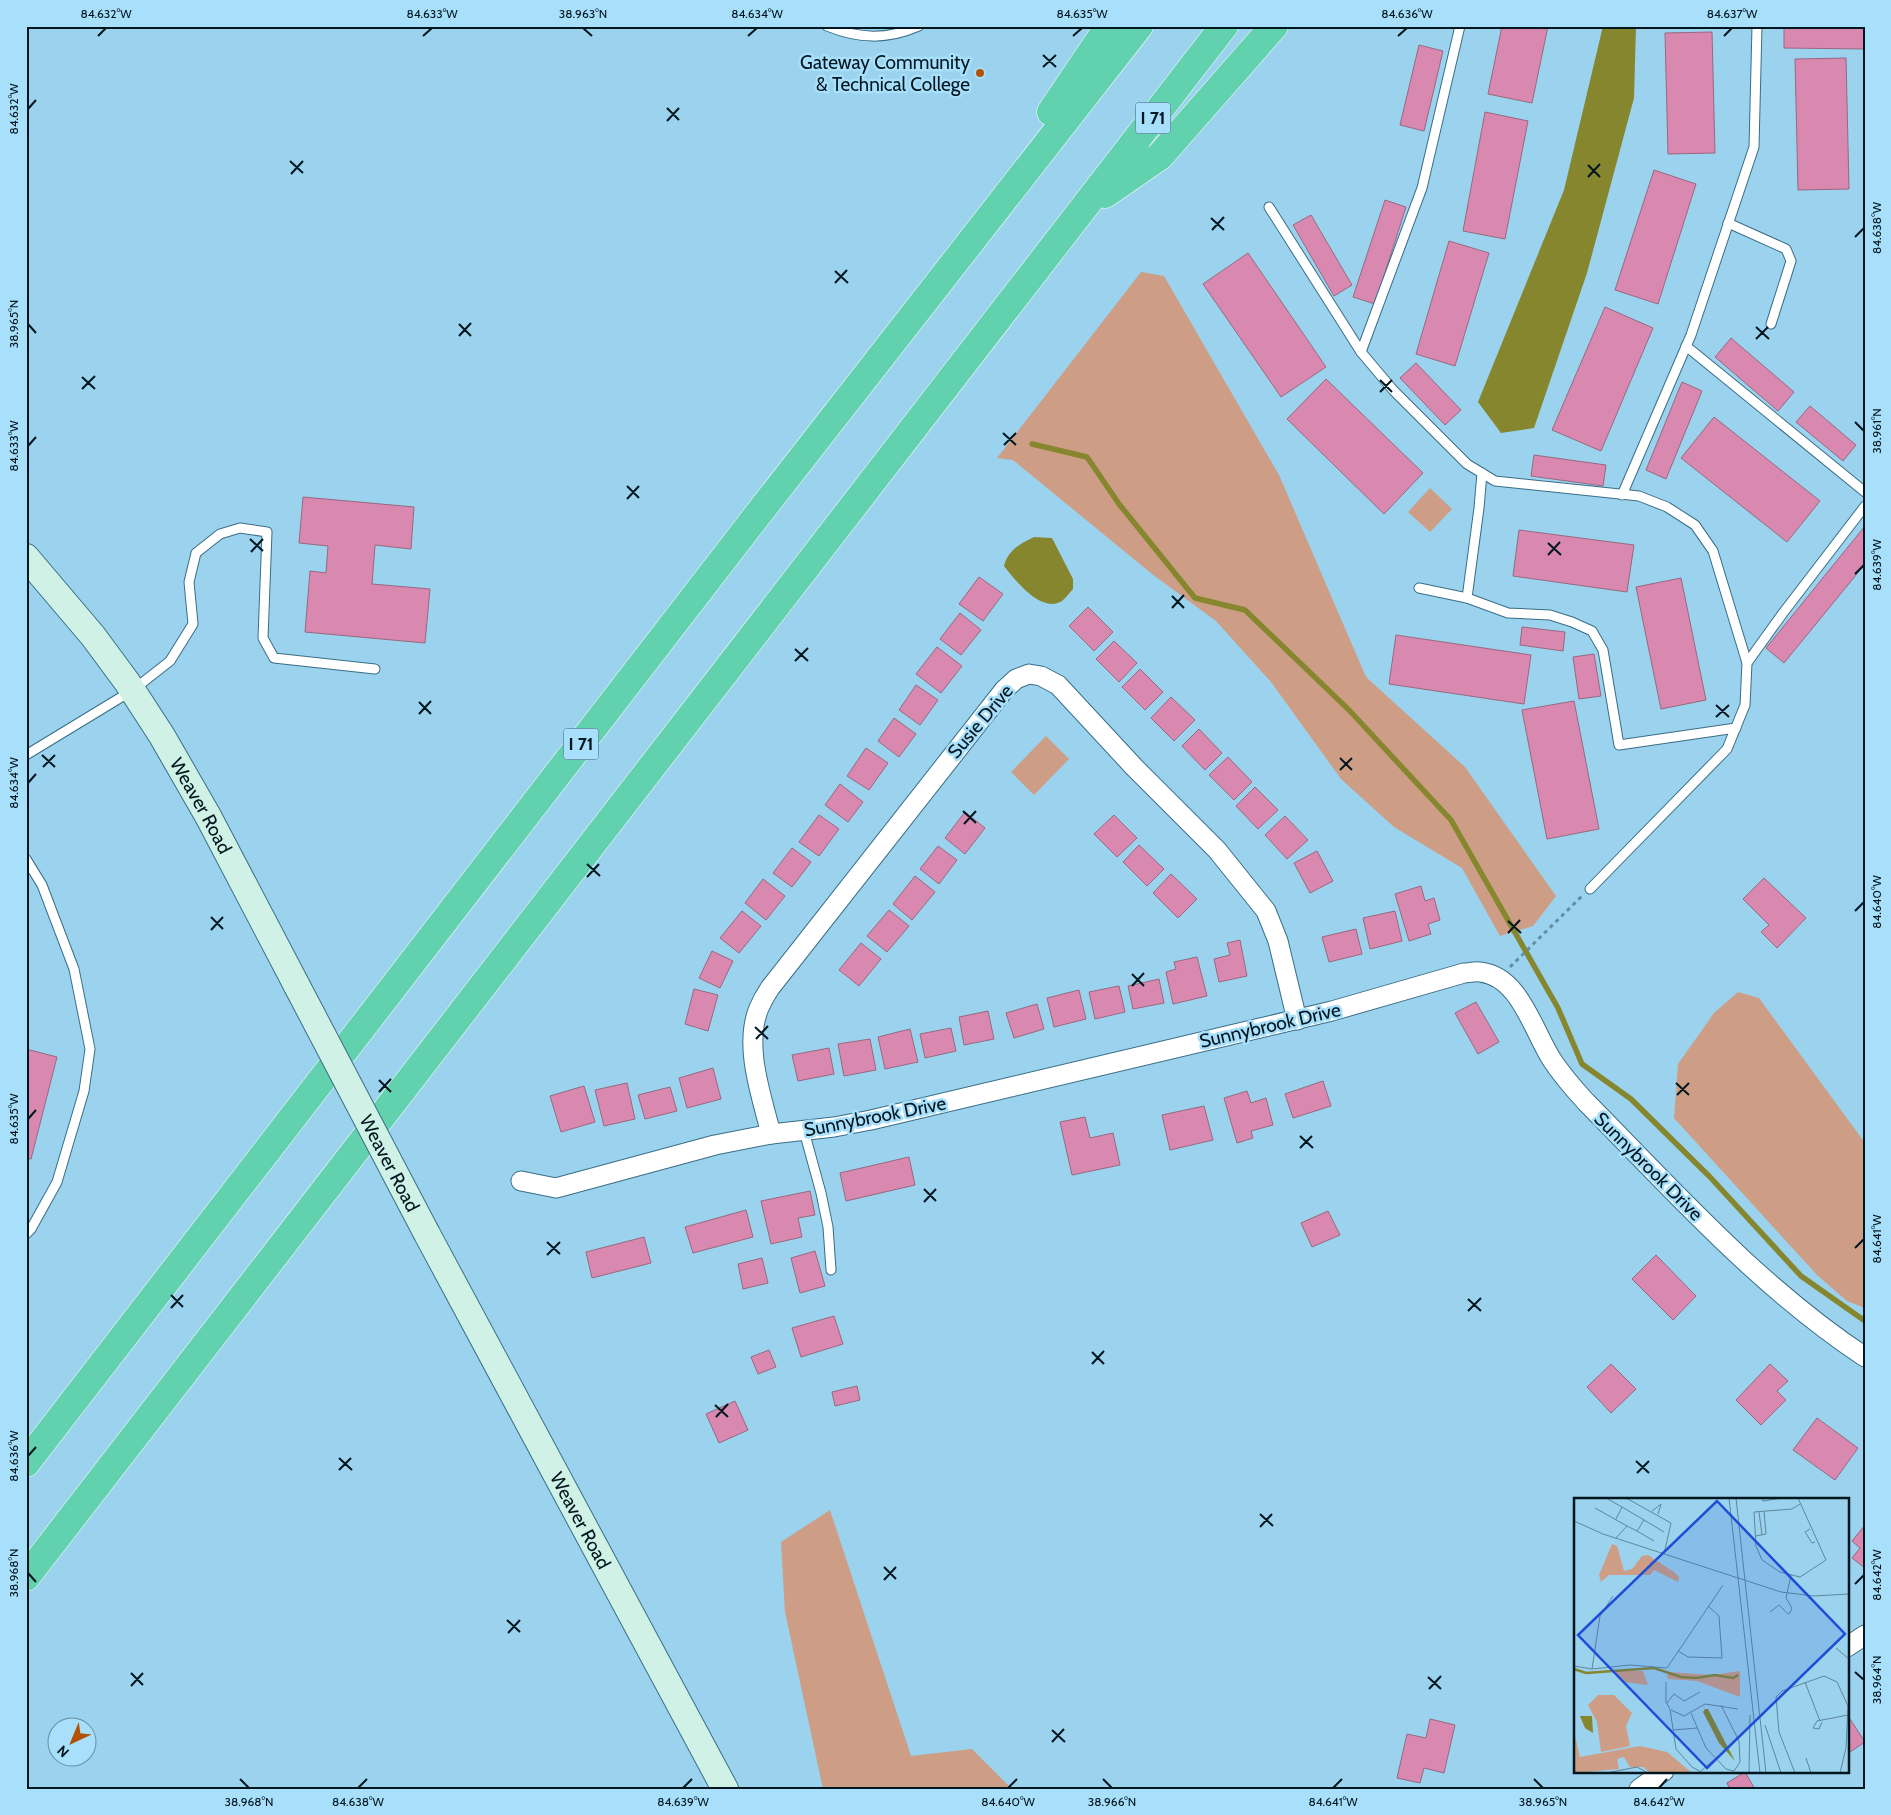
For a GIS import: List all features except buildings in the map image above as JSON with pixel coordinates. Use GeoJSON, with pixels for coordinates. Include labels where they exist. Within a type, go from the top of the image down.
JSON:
{"type":"FeatureCollection","features":[{"type":"Feature","properties":{"kind":"highway"},"geometry":{"type":"LineString","coordinates":[[885,352],[1109,26]]}},
{"type":"Feature","properties":{"kind":"highway","name":"I 71"},"geometry":{"type":"LineString","coordinates":[[26,1463],[1139,26]]}},
{"type":"Feature","properties":{"kind":"highway","name":"I 71"},"geometry":{"type":"LineString","coordinates":[[26,1577],[1224,26]]}},
{"type":"Feature","properties":{"kind":"highway"},"geometry":{"type":"LineString","coordinates":[[1083,210],[1160,156],[1274,26]]}},
{"type":"Feature","properties":{"kind":"main road","name":"Weaver Road"},"geometry":{"type":"LineString","coordinates":[[26,557],[93,636],[133,690],[208,816],[427,1234],[725,1789]]}},
{"type":"Feature","properties":{"kind":"street","name":"Susie Drive"},"geometry":{"type":"LineString","coordinates":[[772,1134],[754,1063],[754,1031],[758,1010],[770,988],[1004,690],[1016,679],[1029,674],[1041,676],[1058,685],[1134,767],[1217,850],[1266,911],[1278,941],[1297,1020]]}},
{"type":"Feature","properties":{"kind":"street","name":"Sunnybrook Drive"},"geometry":{"type":"LineString","coordinates":[[521,1181],[556,1188],[673,1155],[772,1134],[834,1127],[871,1120],[1297,1020],[1464,973],[1479,972],[1498,978],[1514,991],[1553,1061],[1586,1102],[1731,1248],[1813,1320],[1865,1356]]}},
{"type":"Feature","properties":{"kind":"street"},"geometry":{"type":"LineString","coordinates":[[1848,1646],[1865,1635]]}},
{"type":"Feature","properties":{"kind":"street"},"geometry":{"type":"LineString","coordinates":[[1638,1789],[1663,1772]]}},
{"type":"Feature","properties":{"kind":"lane"},"geometry":{"type":"LineString","coordinates":[[827,26],[839,31],[870,37],[894,35],[919,26]]}},
{"type":"Feature","properties":{"kind":"lane"},"geometry":{"type":"LineString","coordinates":[[1361,352],[1422,188],[1460,26]]}},
{"type":"Feature","properties":{"kind":"lane"},"geometry":{"type":"LineString","coordinates":[[1622,494],[1686,346],[1754,147],[1757,26]]}},
{"type":"Feature","properties":{"kind":"lane"},"geometry":{"type":"LineString","coordinates":[[1269,207],[1361,352],[1393,390],[1467,464],[1495,481],[1638,496],[1667,507],[1695,524],[1713,551],[1747,663],[1745,705],[1727,749],[1590,888]]}},
{"type":"Feature","properties":{"kind":"lane"},"geometry":{"type":"LineString","coordinates":[[1728,223],[1786,249],[1791,260],[1771,324]]}},
{"type":"Feature","properties":{"kind":"lane"},"geometry":{"type":"LineString","coordinates":[[1686,346],[1865,492]]}},
{"type":"Feature","properties":{"kind":"lane"},"geometry":{"type":"LineString","coordinates":[[1467,598],[1482,473]]}},
{"type":"Feature","properties":{"kind":"lane"},"geometry":{"type":"LineString","coordinates":[[1747,663],[1783,612],[1865,506]]}},
{"type":"Feature","properties":{"kind":"lane"},"geometry":{"type":"LineString","coordinates":[[26,755],[133,690],[170,661],[193,624],[190,582],[196,553],[220,534],[240,528],[267,532],[263,638],[274,658],[375,669]]}},
{"type":"Feature","properties":{"kind":"lane"},"geometry":{"type":"LineString","coordinates":[[1419,588],[1467,598],[1508,613],[1550,614],[1592,631],[1603,650],[1619,745],[1736,728]]}},
{"type":"Feature","properties":{"kind":"lane"},"geometry":{"type":"LineString","coordinates":[[26,859],[42,885],[74,969],[90,1049],[84,1091],[57,1182],[31,1229],[26,1234]]}},
{"type":"Feature","properties":{"kind":"lane"},"geometry":{"type":"LineString","coordinates":[[804,1131],[821,1192],[828,1227],[832,1270]]}},
{"type":"Feature","properties":{"kind":"path"},"geometry":{"type":"LineString","coordinates":[[1518,958],[1590,888]]}},
{"type":"Feature","properties":{"kind":"shaded area"},"geometry":{"type":"Polygon","coordinates":[[[1603,26],[1636,26],[1634,98],[1587,273],[1534,428],[1501,433],[1478,402],[1564,190],[1603,26]]]}},
{"type":"Feature","properties":{"kind":"shaded area"},"geometry":{"type":"Polygon","coordinates":[[[1141,272],[1164,276],[1279,475],[1366,677],[1465,767],[1556,896],[1533,926],[1500,936],[1462,868],[1394,827],[1341,779],[1271,682],[1216,621],[1152,574],[1013,460],[997,458],[1141,272]]]}},
{"type":"Feature","properties":{"kind":"shaded area"},"geometry":{"type":"Polygon","coordinates":[[[1430,488],[1452,509],[1430,532],[1408,512],[1430,488]]]}},
{"type":"Feature","properties":{"kind":"shaded area"},"geometry":{"type":"Polygon","coordinates":[[[1034,537],[1052,538],[1073,579],[1073,589],[1062,601],[1054,604],[1046,603],[1029,594],[1004,566],[1008,556],[1019,545],[1034,537]]]}},
{"type":"Feature","properties":{"kind":"shaded area"},"geometry":{"type":"Polygon","coordinates":[[[1046,736],[1069,759],[1034,795],[1011,772],[1046,736]]]}},
{"type":"Feature","properties":{"kind":"shaded area"},"geometry":{"type":"Polygon","coordinates":[[[1738,992],[1759,998],[1865,1143],[1865,1308],[1847,1301],[1817,1275],[1674,1118],[1678,1064],[1714,1013],[1738,992]]]}},
{"type":"Feature","properties":{"kind":"shaded area"},"geometry":{"type":"Polygon","coordinates":[[[830,1510],[911,1756],[972,1749],[1012,1789],[823,1789],[785,1612],[781,1542],[830,1510]]]}},
{"type":"Feature","properties":{"kind":"waterway"},"geometry":{"type":"LineString","coordinates":[[1032,444],[1087,457],[1119,504],[1195,598],[1245,610],[1349,710],[1451,820],[1558,1008],[1582,1064],[1631,1099],[1710,1177],[1801,1276],[1865,1321]]}},
{"type":"Feature","properties":{"kind":"place","name":"Gateway Community & Technical College"},"geometry":{"type":"Point","coordinates":[980,73]}}]}
